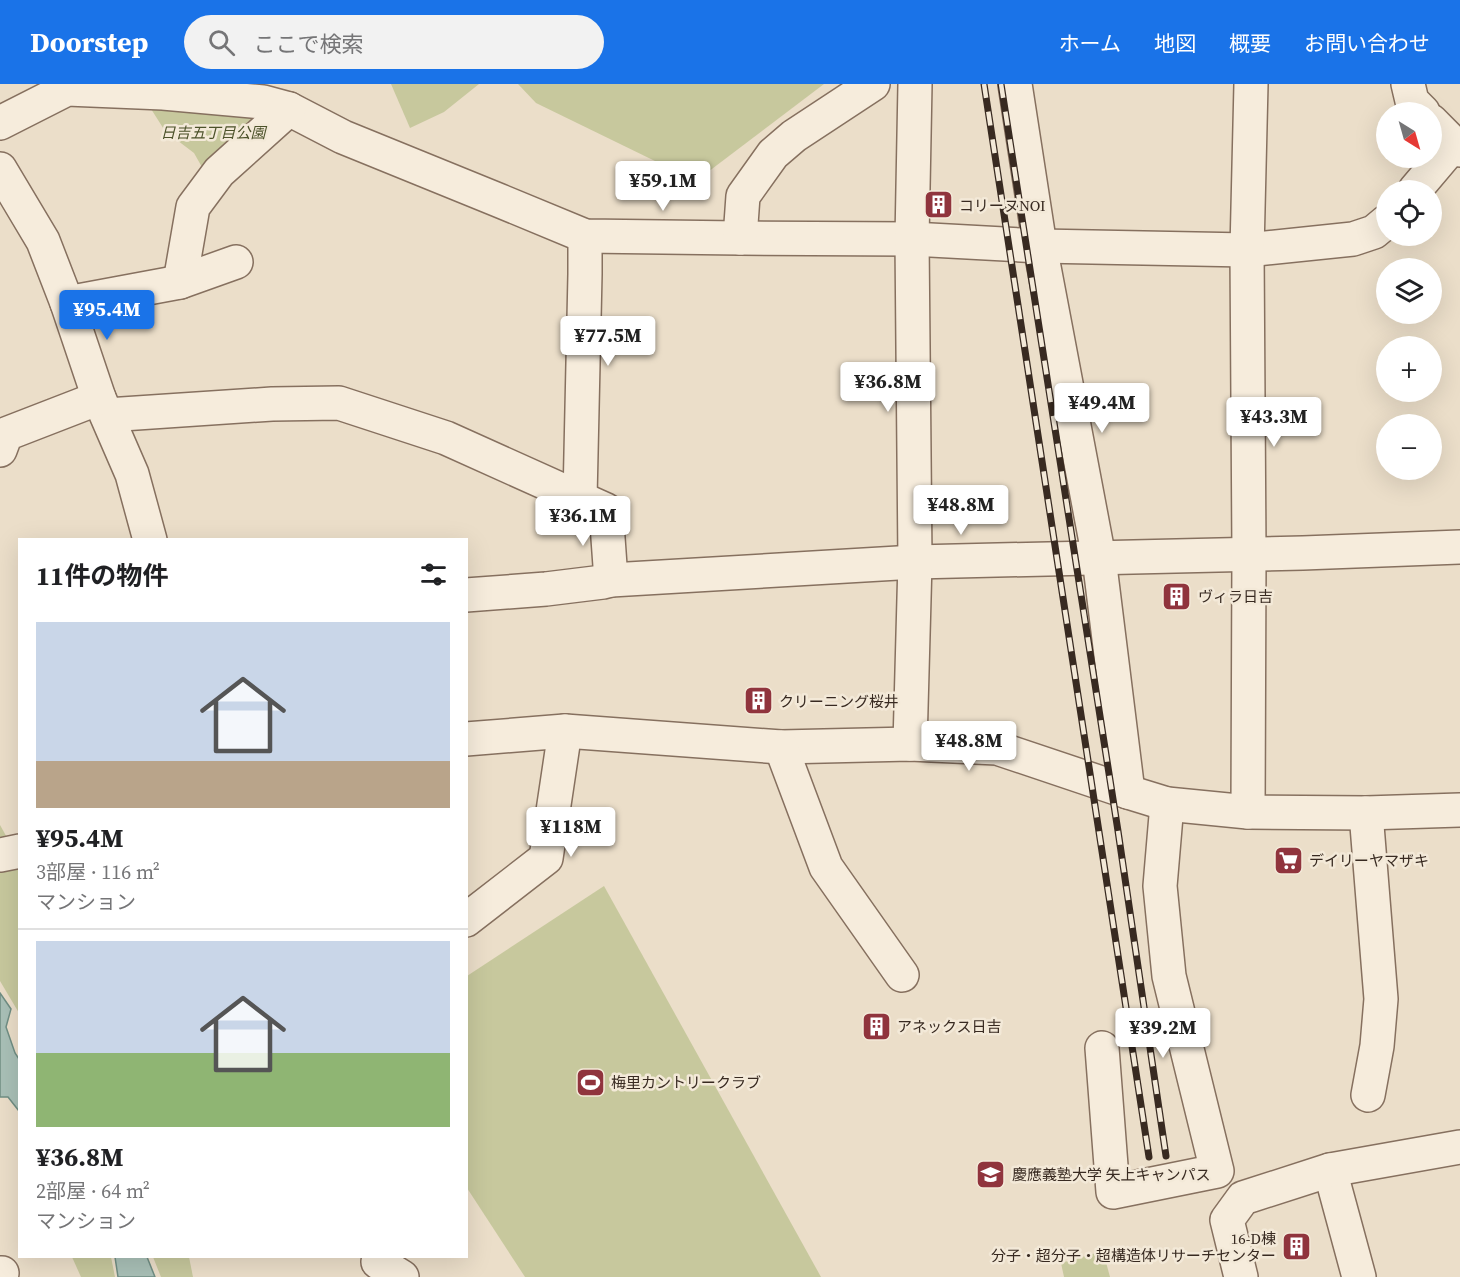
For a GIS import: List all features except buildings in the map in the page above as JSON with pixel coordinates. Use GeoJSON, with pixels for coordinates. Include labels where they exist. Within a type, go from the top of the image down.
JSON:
{"type":"FeatureCollection","features":[{"type":"Feature","properties":{"kind":"street"},"geometry":{"type":"LineString","coordinates":[[740,238],[743,196],[773,154],[794,136],[873,84]]}},
{"type":"Feature","properties":{"kind":"street"},"geometry":{"type":"LineString","coordinates":[[910,744],[915,562],[912,238],[915,84]]}},
{"type":"Feature","properties":{"kind":"street"},"geometry":{"type":"LineString","coordinates":[[1015,84],[1040,246],[1100,558],[1128,792]]}},
{"type":"Feature","properties":{"kind":"street"},"geometry":{"type":"LineString","coordinates":[[1248,812],[1247,249],[1251,84]]}},
{"type":"Feature","properties":{"kind":"street"},"geometry":{"type":"LineString","coordinates":[[1408,84],[1413,102]]}},
{"type":"Feature","properties":{"kind":"street"},"geometry":{"type":"LineString","coordinates":[[0,123],[67,89],[164,88],[263,102],[289,109],[344,137],[585,236],[912,238],[1040,246],[1247,249],[1353,239],[1376,230]]}},
{"type":"Feature","properties":{"kind":"street"},"geometry":{"type":"LineString","coordinates":[[180,282],[193,207],[219,172],[289,109]]}},
{"type":"Feature","properties":{"kind":"street"},"geometry":{"type":"LineString","coordinates":[[1425,180],[1457,147],[1442,132]]}},
{"type":"Feature","properties":{"kind":"street"},"geometry":{"type":"LineString","coordinates":[[0,170],[43,241],[103,407],[132,474],[149,538]]}},
{"type":"Feature","properties":{"kind":"street"},"geometry":{"type":"LineString","coordinates":[[580,498],[585,236]]}},
{"type":"Feature","properties":{"kind":"street"},"geometry":{"type":"LineString","coordinates":[[67,303],[180,282],[236,262]]}},
{"type":"Feature","properties":{"kind":"street"},"geometry":{"type":"LineString","coordinates":[[0,450],[6,434],[103,407],[339,403],[446,438],[606,510],[612,580]]}},
{"type":"Feature","properties":{"kind":"street"},"geometry":{"type":"LineString","coordinates":[[468,595],[546,590],[612,580],[915,562],[1314,553],[1460,547]]}},
{"type":"Feature","properties":{"kind":"street"},"geometry":{"type":"LineString","coordinates":[[468,739],[565,731],[781,747],[910,744],[997,748],[1167,804],[1248,812],[1366,813],[1460,810]]}},
{"type":"Feature","properties":{"kind":"street"},"geometry":{"type":"LineString","coordinates":[[468,918],[546,858],[565,731]]}},
{"type":"Feature","properties":{"kind":"street"},"geometry":{"type":"LineString","coordinates":[[781,747],[826,867],[902,975]]}},
{"type":"Feature","properties":{"kind":"street"},"geometry":{"type":"LineString","coordinates":[[1167,804],[1160,886],[1169,976],[1241,1277]]}},
{"type":"Feature","properties":{"kind":"street"},"geometry":{"type":"LineString","coordinates":[[1366,813],[1382,999],[1377,1046],[1368,1095]]}},
{"type":"Feature","properties":{"kind":"street"},"geometry":{"type":"LineString","coordinates":[[1102,1048],[1113,1192],[1216,1171]]}},
{"type":"Feature","properties":{"kind":"street"},"geometry":{"type":"LineString","coordinates":[[1227,1220],[1244,1198],[1330,1170],[1460,1148]]}},
{"type":"Feature","properties":{"kind":"street"},"geometry":{"type":"LineString","coordinates":[[1330,1170],[1359,1277]]}},
{"type":"Feature","properties":{"kind":"green space"},"geometry":{"type":"Polygon","coordinates":[[[391,84],[479,84],[444,112],[410,128],[391,84]]]}},
{"type":"Feature","properties":{"kind":"green space"},"geometry":{"type":"Polygon","coordinates":[[[518,84],[824,84],[696,181],[536,103],[518,84]]]}},
{"type":"Feature","properties":{"kind":"green space","name":"日吉五丁目公園"},"geometry":{"type":"Polygon","coordinates":[[[146,101],[257,107],[263,124],[207,176],[194,153],[165,131],[146,101]]]}},
{"type":"Feature","properties":{"kind":"green space"},"geometry":{"type":"Polygon","coordinates":[[[0,825],[18,857],[18,1011],[0,981],[0,825]]]}},
{"type":"Feature","properties":{"kind":"green space","name":"梅里カントリークラブ"},"geometry":{"type":"Polygon","coordinates":[[[604,886],[821,1277],[525,1277],[468,1190],[468,975],[604,886]]]}},
{"type":"Feature","properties":{"kind":"green space"},"geometry":{"type":"Polygon","coordinates":[[[1103,1251],[1110,1277],[1064,1277],[1061,1263],[1103,1251]]]}},
{"type":"Feature","properties":{"kind":"green space"},"geometry":{"type":"Polygon","coordinates":[[[72,1258],[111,1258],[115,1277],[81,1277],[72,1258]]]}},
{"type":"Feature","properties":{"kind":"green space"},"geometry":{"type":"Polygon","coordinates":[[[153,1258],[189,1258],[193,1277],[161,1277],[153,1258]]]}},
{"type":"Feature","properties":{"kind":"shaded area"},"geometry":{"type":"Polygon","coordinates":[[[0,993],[11,1009],[6,1027],[18,1058],[18,1110],[8,1097],[0,1097],[0,993]]]}},
{"type":"Feature","properties":{"kind":"shaded area"},"geometry":{"type":"Polygon","coordinates":[[[115,1258],[147,1258],[155,1277],[118,1277],[115,1258]]]}},
{"type":"Feature","properties":{"kind":"railway"},"geometry":{"type":"LineString","coordinates":[[984,84],[1149,1157]]}},
{"type":"Feature","properties":{"kind":"railway"},"geometry":{"type":"LineString","coordinates":[[1001,84],[1118,831],[1166,1156]]}},
{"type":"Feature","properties":{"kind":"place","name":"コリーヌNOI"},"geometry":{"type":"Point","coordinates":[938,205]}},
{"type":"Feature","properties":{"kind":"place","name":"ヴィラ日吉"},"geometry":{"type":"Point","coordinates":[1177,596]}},
{"type":"Feature","properties":{"kind":"place","name":"クリーニング桜井"},"geometry":{"type":"Point","coordinates":[758,701]}},
{"type":"Feature","properties":{"kind":"place","name":"デイリーヤマザキ"},"geometry":{"type":"Point","coordinates":[1288,860]}},
{"type":"Feature","properties":{"kind":"place","name":"アネックス日吉"},"geometry":{"type":"Point","coordinates":[876,1026]}},
{"type":"Feature","properties":{"kind":"place","name":"梅里カントリークラブ"},"geometry":{"type":"Point","coordinates":[590,1082]}},
{"type":"Feature","properties":{"kind":"place","name":"慶應義塾大学 矢上キャンパス"},"geometry":{"type":"Point","coordinates":[991,1174]}},
{"type":"Feature","properties":{"kind":"place","name":"16-D棟 分子・超分子・超構造体リサーチセンター"},"geometry":{"type":"Point","coordinates":[1297,1247]}}]}
